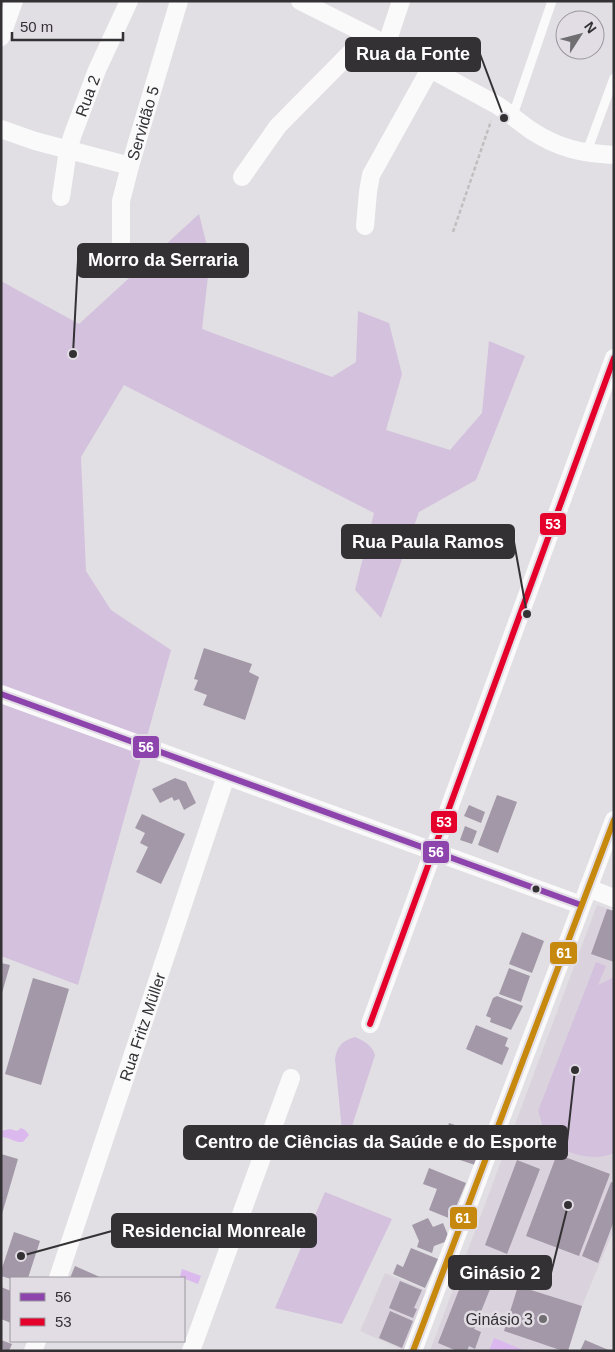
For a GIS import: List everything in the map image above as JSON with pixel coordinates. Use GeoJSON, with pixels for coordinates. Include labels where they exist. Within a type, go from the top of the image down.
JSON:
{"type":"FeatureCollection","features":[{"type":"Feature","properties":{"kind":"street"},"geometry":{"type":"LineString","coordinates":[[1,37],[14,1]]}},
{"type":"Feature","properties":{"kind":"street","name":"Rua 2"},"geometry":{"type":"LineString","coordinates":[[61,197],[68,150],[97,70],[129,1]]}},
{"type":"Feature","properties":{"kind":"street","name":"Servidão 5"},"geometry":{"type":"LineString","coordinates":[[121,248],[120,211],[130,166],[178,1]]}},
{"type":"Feature","properties":{"kind":"street"},"geometry":{"type":"LineString","coordinates":[[300,1],[368,35],[497,105],[548,141],[586,154],[614,155]]}},
{"type":"Feature","properties":{"kind":"street"},"geometry":{"type":"LineString","coordinates":[[386,46],[401,1]]}},
{"type":"Feature","properties":{"kind":"street"},"geometry":{"type":"LineString","coordinates":[[242,176],[278,126],[368,35]]}},
{"type":"Feature","properties":{"kind":"street"},"geometry":{"type":"LineString","coordinates":[[365,226],[371,175],[430,69]]}},
{"type":"Feature","properties":{"kind":"street"},"geometry":{"type":"LineString","coordinates":[[1,129],[36,141],[130,166]]}},
{"type":"Feature","properties":{"kind":"street"},"geometry":{"type":"LineString","coordinates":[[370,1024],[614,358]]}},
{"type":"Feature","properties":{"kind":"street"},"geometry":{"type":"LineString","coordinates":[[1,694],[582,905]]}},
{"type":"Feature","properties":{"kind":"street","name":"Rua Fritz Müller"},"geometry":{"type":"LineString","coordinates":[[58,1277],[226,776]]}},
{"type":"Feature","properties":{"kind":"street"},"geometry":{"type":"LineString","coordinates":[[413,1351],[614,820]]}},
{"type":"Feature","properties":{"kind":"street"},"geometry":{"type":"LineString","coordinates":[[588,888],[614,898]]}},
{"type":"Feature","properties":{"kind":"street"},"geometry":{"type":"LineString","coordinates":[[191,1351],[291,1078]]}},
{"type":"Feature","properties":{"kind":"lane"},"geometry":{"type":"LineString","coordinates":[[513,115],[552,1]]}},
{"type":"Feature","properties":{"kind":"lane"},"geometry":{"type":"LineString","coordinates":[[586,154],[614,78]]}},
{"type":"Feature","properties":{"kind":"path"},"geometry":{"type":"LineString","coordinates":[[452,232],[497,105]]}},
{"type":"Feature","properties":{"kind":"shaded area"},"geometry":{"type":"Polygon","coordinates":[[[199,214],[210,258],[202,329],[332,377],[356,362],[358,311],[389,323],[402,374],[386,430],[450,450],[482,413],[489,341],[525,356],[476,480],[419,512],[381,618],[355,590],[374,513],[124,385],[81,457],[86,571],[111,610],[171,650],[78,985],[1,956],[1,281],[79,324],[199,214]]]}},
{"type":"Feature","properties":{"kind":"shaded area"},"geometry":{"type":"Polygon","coordinates":[[[597,905],[614,911],[614,1229],[582,1306],[568,1351],[430,1351],[597,905]]]}},
{"type":"Feature","properties":{"kind":"shaded area"},"geometry":{"type":"Polygon","coordinates":[[[596,962],[606,966],[598,985],[614,977],[614,1153],[606,1156],[588,1157],[562,1148],[548,1137],[538,1111],[596,962]]]}},
{"type":"Feature","properties":{"kind":"shaded area"},"geometry":{"type":"Polygon","coordinates":[[[355,1037],[370,1046],[375,1055],[344,1151],[335,1059],[341,1045],[355,1037]]]}},
{"type":"Feature","properties":{"kind":"shaded area"},"geometry":{"type":"Polygon","coordinates":[[[21,1128],[29,1135],[23,1142],[1,1137],[1,1131],[10,1129],[17,1131],[21,1128]]]}},
{"type":"Feature","properties":{"kind":"shaded area"},"geometry":{"type":"Polygon","coordinates":[[[325,1192],[392,1219],[342,1324],[275,1308],[325,1192]]]}},
{"type":"Feature","properties":{"kind":"shaded area"},"geometry":{"type":"Polygon","coordinates":[[[182,1269],[201,1276],[198,1284],[185,1279],[185,1277],[180,1277],[182,1269]]]}},
{"type":"Feature","properties":{"kind":"shaded area"},"geometry":{"type":"Polygon","coordinates":[[[385,1273],[430,1292],[406,1351],[360,1331],[385,1273]]]}},
{"type":"Feature","properties":{"kind":"shaded area"},"geometry":{"type":"Polygon","coordinates":[[[494,1338],[526,1351],[489,1351],[494,1338]]]}},
{"type":"Feature","properties":{"kind":"building"},"geometry":{"type":"Polygon","coordinates":[[[204,648],[252,664],[249,672],[259,677],[245,720],[203,705],[207,695],[194,690],[198,680],[194,679],[204,648]]]}},
{"type":"Feature","properties":{"kind":"building"},"geometry":{"type":"Polygon","coordinates":[[[175,778],[186,782],[196,803],[184,810],[179,799],[174,801],[172,797],[160,803],[152,789],[175,778]]]}},
{"type":"Feature","properties":{"kind":"building"},"geometry":{"type":"Polygon","coordinates":[[[497,795],[517,802],[498,853],[478,845],[497,795]]]}},
{"type":"Feature","properties":{"kind":"building"},"geometry":{"type":"Polygon","coordinates":[[[469,805],[485,812],[481,823],[464,816],[469,805]]]}},
{"type":"Feature","properties":{"kind":"building"},"geometry":{"type":"Polygon","coordinates":[[[142,814],[185,834],[161,884],[136,872],[148,847],[140,843],[145,833],[135,828],[142,814]]]}},
{"type":"Feature","properties":{"kind":"building"},"geometry":{"type":"Polygon","coordinates":[[[465,826],[477,831],[472,844],[460,840],[465,826]]]}},
{"type":"Feature","properties":{"kind":"building"},"geometry":{"type":"Polygon","coordinates":[[[607,909],[614,911],[614,962],[591,954],[607,909]]]}},
{"type":"Feature","properties":{"kind":"building"},"geometry":{"type":"Polygon","coordinates":[[[522,932],[544,941],[532,973],[509,964],[522,932]]]}},
{"type":"Feature","properties":{"kind":"building"},"geometry":{"type":"Polygon","coordinates":[[[1,963],[10,965],[2,993],[1,993],[1,963]]]}},
{"type":"Feature","properties":{"kind":"building"},"geometry":{"type":"Polygon","coordinates":[[[509,968],[530,976],[521,1002],[499,994],[509,968]]]}},
{"type":"Feature","properties":{"kind":"building"},"geometry":{"type":"Polygon","coordinates":[[[33,978],[69,989],[41,1085],[5,1074],[33,978]]]}},
{"type":"Feature","properties":{"kind":"building"},"geometry":{"type":"Polygon","coordinates":[[[497,996],[523,1006],[511,1030],[490,1022],[491,1018],[486,1016],[493,998],[497,996]]]}},
{"type":"Feature","properties":{"kind":"building"},"geometry":{"type":"Polygon","coordinates":[[[476,1025],[508,1038],[505,1046],[509,1048],[502,1065],[466,1049],[476,1025]]]}},
{"type":"Feature","properties":{"kind":"building"},"geometry":{"type":"Polygon","coordinates":[[[449,1123],[485,1135],[475,1165],[439,1153],[449,1123]]]}},
{"type":"Feature","properties":{"kind":"building"},"geometry":{"type":"Polygon","coordinates":[[[1,1154],[18,1159],[2,1214],[1,1214],[1,1154]]]}},
{"type":"Feature","properties":{"kind":"building"},"geometry":{"type":"Polygon","coordinates":[[[557,1154],[610,1174],[579,1256],[526,1236],[557,1154]]]}},
{"type":"Feature","properties":{"kind":"building"},"geometry":{"type":"Polygon","coordinates":[[[517,1160],[540,1169],[507,1254],[485,1245],[517,1160]]]}},
{"type":"Feature","properties":{"kind":"building"},"geometry":{"type":"Polygon","coordinates":[[[429,1168],[466,1183],[451,1219],[429,1210],[437,1189],[423,1184],[429,1168]]]}},
{"type":"Feature","properties":{"kind":"building"},"geometry":{"type":"Polygon","coordinates":[[[611,1182],[614,1183],[614,1221],[598,1263],[582,1256],[611,1182]]]}},
{"type":"Feature","properties":{"kind":"building"},"geometry":{"type":"Polygon","coordinates":[[[428,1218],[433,1227],[443,1223],[450,1240],[434,1246],[432,1253],[417,1247],[419,1241],[412,1225],[428,1218]]]}},
{"type":"Feature","properties":{"kind":"building"},"geometry":{"type":"Polygon","coordinates":[[[14,1232],[40,1241],[28,1277],[10,1277],[10,1279],[1,1276],[14,1232]]]}},
{"type":"Feature","properties":{"kind":"building"},"geometry":{"type":"Polygon","coordinates":[[[411,1248],[438,1259],[425,1288],[393,1274],[397,1264],[403,1267],[411,1248]]]}},
{"type":"Feature","properties":{"kind":"building"},"geometry":{"type":"Polygon","coordinates":[[[473,1257],[499,1267],[474,1329],[481,1332],[475,1349],[469,1346],[467,1351],[457,1351],[438,1343],[469,1261],[471,1262],[473,1257]]]}},
{"type":"Feature","properties":{"kind":"building"},"geometry":{"type":"Polygon","coordinates":[[[75,1266],[100,1277],[70,1277],[75,1266]]]}},
{"type":"Feature","properties":{"kind":"building"},"geometry":{"type":"Polygon","coordinates":[[[400,1281],[422,1290],[414,1308],[417,1309],[413,1318],[389,1308],[400,1281]]]}},
{"type":"Feature","properties":{"kind":"building","name":"Ginásio 3"},"geometry":{"type":"Polygon","coordinates":[[[518,1286],[582,1306],[568,1351],[504,1331],[518,1286]]]}},
{"type":"Feature","properties":{"kind":"building"},"geometry":{"type":"Polygon","coordinates":[[[1,1287],[10,1291],[10,1323],[1,1319],[1,1287]]]}},
{"type":"Feature","properties":{"kind":"building"},"geometry":{"type":"Polygon","coordinates":[[[390,1311],[413,1321],[402,1348],[379,1338],[390,1311]]]}},
{"type":"Feature","properties":{"kind":"building"},"geometry":{"type":"Polygon","coordinates":[[[1,1340],[12,1344],[9,1351],[1,1349],[1,1340]]]}},
{"type":"Feature","properties":{"kind":"building"},"geometry":{"type":"Polygon","coordinates":[[[585,1340],[611,1351],[580,1351],[585,1340]]]}},
{"type":"Feature","properties":{"kind":"transit line","name":"53"},"geometry":{"type":"LineString","coordinates":[[370,1024],[614,358]]}},
{"type":"Feature","properties":{"kind":"transit line","name":"56"},"geometry":{"type":"LineString","coordinates":[[1,694],[581,905]]}},
{"type":"Feature","properties":{"kind":"transit line","name":"61"},"geometry":{"type":"LineString","coordinates":[[413,1351],[614,820]]}},
{"type":"Feature","properties":{"kind":"place","name":"Rua da Fonte"},"geometry":{"type":"Point","coordinates":[504,118]}},
{"type":"Feature","properties":{"kind":"place","name":"Morro da Serraria"},"geometry":{"type":"Point","coordinates":[73,354]}},
{"type":"Feature","properties":{"kind":"place","name":"Rua Paula Ramos"},"geometry":{"type":"Point","coordinates":[527,614]}},
{"type":"Feature","properties":{"kind":"place","name":"Centro de Ciências da Saúde e do Esporte"},"geometry":{"type":"Point","coordinates":[575,1070]}},
{"type":"Feature","properties":{"kind":"place","name":"Ginásio 2"},"geometry":{"type":"Point","coordinates":[568,1205]}},
{"type":"Feature","properties":{"kind":"place","name":"Residencial Monreale"},"geometry":{"type":"Point","coordinates":[21,1256]}},
{"type":"Feature","properties":{"kind":"place","name":"Ginásio 3"},"geometry":{"type":"Point","coordinates":[543,1319]}}]}
